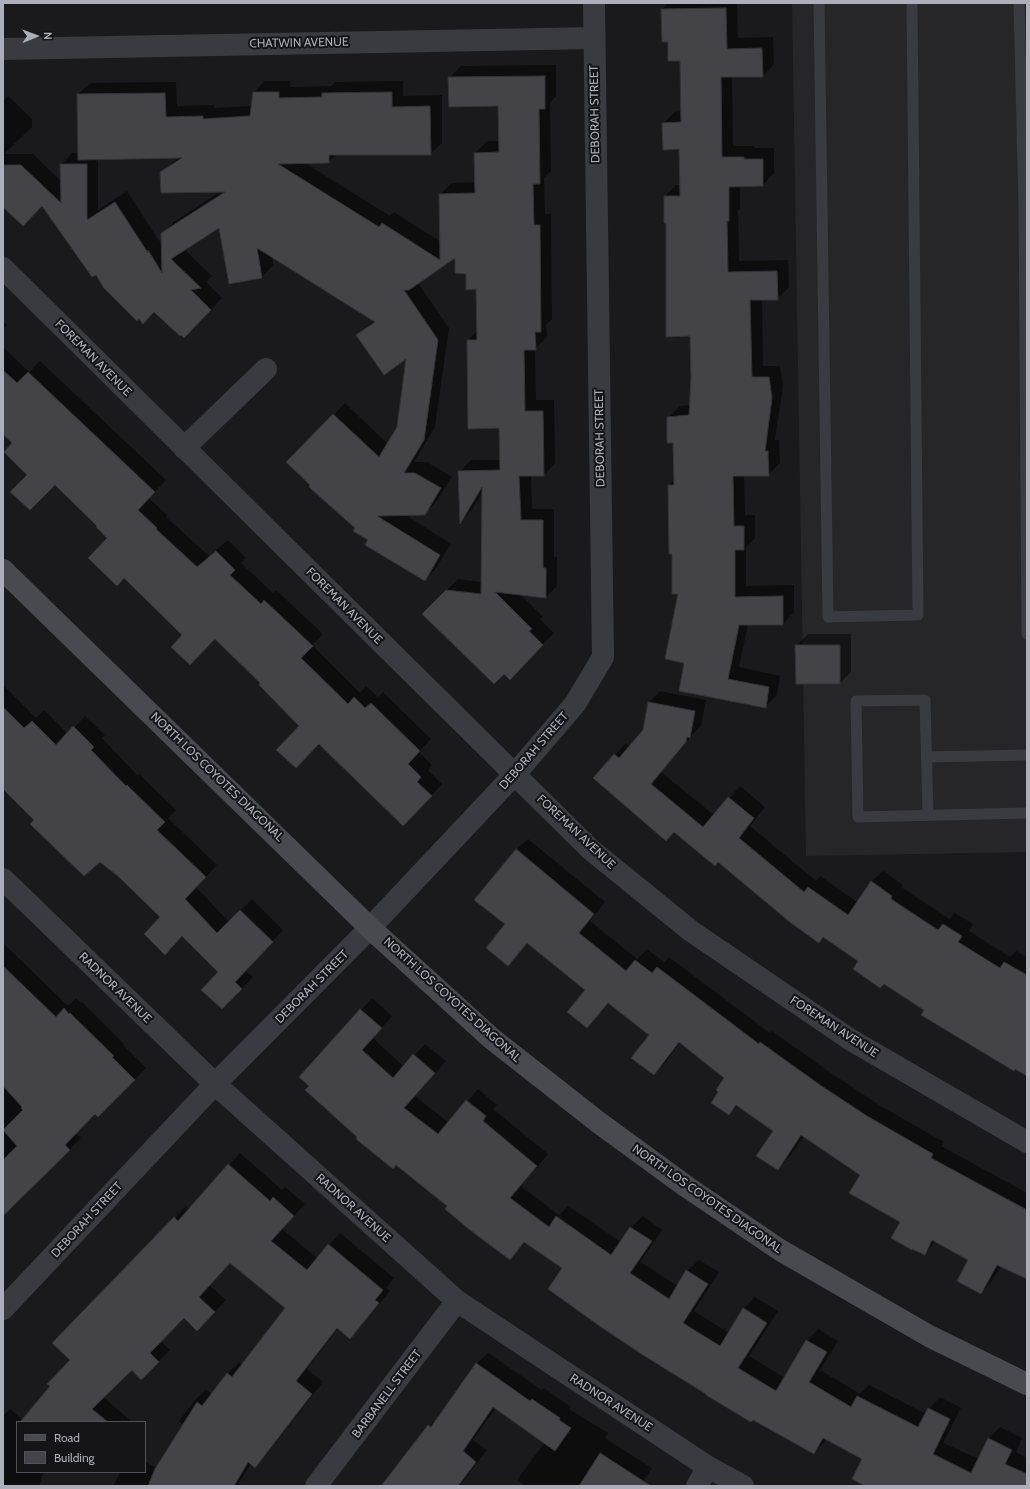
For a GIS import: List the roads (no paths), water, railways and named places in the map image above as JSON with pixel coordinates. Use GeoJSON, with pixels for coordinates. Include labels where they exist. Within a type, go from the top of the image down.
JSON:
{"type":"FeatureCollection","features":[{"type":"Feature","properties":{"kind":"main road","name":"NORTH LOS COYOTES DIAGONAL"},"geometry":{"type":"LineString","coordinates":[[3,570],[370,928],[491,1038],[598,1122],[687,1187],[780,1250],[929,1336],[1027,1384]]}},
{"type":"Feature","properties":{"kind":"street","name":"DEBORAH STREET"},"geometry":{"type":"LineString","coordinates":[[3,1309],[215,1084],[370,928],[515,774],[575,704],[602,657],[594,3]]}},
{"type":"Feature","properties":{"kind":"street","name":"CHATWIN AVENUE"},"geometry":{"type":"LineString","coordinates":[[3,49],[594,38]]}},
{"type":"Feature","properties":{"kind":"street","name":"FOREMAN AVENUE"},"geometry":{"type":"LineString","coordinates":[[3,268],[590,848],[691,931],[851,1040],[1027,1142]]}},
{"type":"Feature","properties":{"kind":"street"},"geometry":{"type":"LineString","coordinates":[[184,448],[266,369]]}},
{"type":"Feature","properties":{"kind":"street","name":"RADNOR AVENUE"},"geometry":{"type":"LineString","coordinates":[[3,879],[215,1084],[457,1301],[708,1467],[743,1486]]}},
{"type":"Feature","properties":{"kind":"street","name":"BARBANELL STREET"},"geometry":{"type":"LineString","coordinates":[[316,1486],[457,1301]]}},
{"type":"Feature","properties":{"kind":"street"},"geometry":{"type":"LineString","coordinates":[[697,1486],[708,1467]]}},
{"type":"Feature","properties":{"kind":"lane"},"geometry":{"type":"LineString","coordinates":[[819,3],[828,617],[918,615],[912,3]]}},
{"type":"Feature","properties":{"kind":"lane"},"geometry":{"type":"LineString","coordinates":[[1019,3],[1026,208],[1027,634]]}},
{"type":"Feature","properties":{"kind":"lane"},"geometry":{"type":"LineString","coordinates":[[928,815],[925,700],[856,701],[858,817],[1027,813]]}},
{"type":"Feature","properties":{"kind":"lane"},"geometry":{"type":"LineString","coordinates":[[927,757],[1027,754]]}}]}
